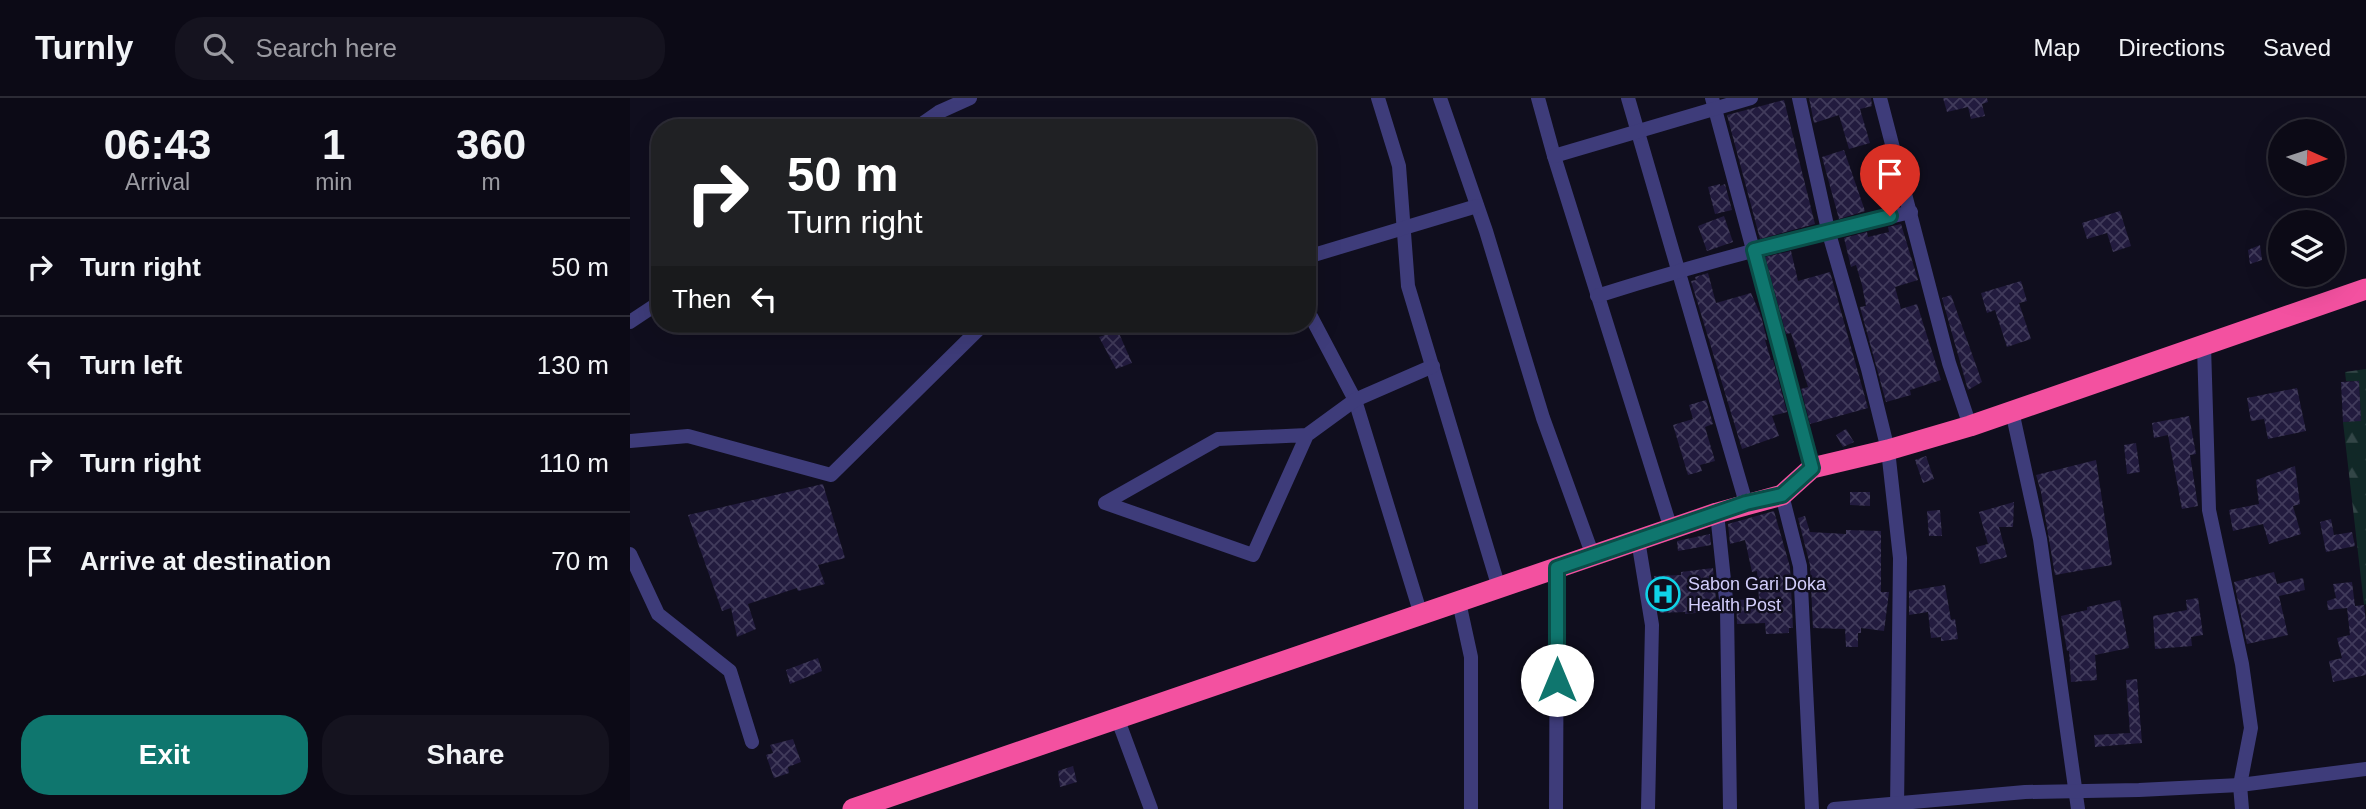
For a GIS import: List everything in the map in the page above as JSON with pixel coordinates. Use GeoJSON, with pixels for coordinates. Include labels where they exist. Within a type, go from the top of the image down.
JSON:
{"type":"FeatureCollection","features":[{"type":"Feature","properties":{"kind":"highway"},"geometry":{"type":"LineString","coordinates":[[853,809],[1746,503],[1782,495],[1812,468],[1888,450],[1970,426],[2366,289]]}},
{"type":"Feature","properties":{"kind":"street"},"geometry":{"type":"LineString","coordinates":[[929,119],[970,98]]}},
{"type":"Feature","properties":{"kind":"street"},"geometry":{"type":"LineString","coordinates":[[1378,98],[1399,166],[1408,286],[1499,588]]}},
{"type":"Feature","properties":{"kind":"street"},"geometry":{"type":"LineString","coordinates":[[1440,98],[1477,206],[1543,418],[1593,556]]}},
{"type":"Feature","properties":{"kind":"street"},"geometry":{"type":"LineString","coordinates":[[1538,98],[1671,529]]}},
{"type":"Feature","properties":{"kind":"street"},"geometry":{"type":"LineString","coordinates":[[1628,98],[1746,503]]}},
{"type":"Feature","properties":{"kind":"street"},"geometry":{"type":"LineString","coordinates":[[1554,156],[1638,131],[1713,103],[1751,98]]}},
{"type":"Feature","properties":{"kind":"street"},"geometry":{"type":"LineString","coordinates":[[1799,98],[1828,230],[1888,450],[1900,558],[1897,806]]}},
{"type":"Feature","properties":{"kind":"street"},"geometry":{"type":"LineString","coordinates":[[1880,98],[1949,363],[1970,426]]}},
{"type":"Feature","properties":{"kind":"street"},"geometry":{"type":"LineString","coordinates":[[1713,103],[1812,468]]}},
{"type":"Feature","properties":{"kind":"street"},"geometry":{"type":"LineString","coordinates":[[1316,254],[1477,206]]}},
{"type":"Feature","properties":{"kind":"street"},"geometry":{"type":"LineString","coordinates":[[1597,296],[1828,230],[1911,212]]}},
{"type":"Feature","properties":{"kind":"street"},"geometry":{"type":"LineString","coordinates":[[630,322],[651,308]]}},
{"type":"Feature","properties":{"kind":"street"},"geometry":{"type":"LineString","coordinates":[[1316,326],[1355,400],[1421,615]]}},
{"type":"Feature","properties":{"kind":"street"},"geometry":{"type":"LineString","coordinates":[[630,441],[688,436],[831,475],[975,333]]}},
{"type":"Feature","properties":{"kind":"street"},"geometry":{"type":"LineString","coordinates":[[2204,346],[2209,510],[2242,664],[2252,728],[2239,785],[2242,809]]}},
{"type":"Feature","properties":{"kind":"street"},"geometry":{"type":"LineString","coordinates":[[1307,435],[1218,439],[1105,503],[1253,555],[1307,435],[1355,400],[1433,366]]}},
{"type":"Feature","properties":{"kind":"street"},"geometry":{"type":"LineString","coordinates":[[2012,411],[2040,539],[2078,809]]}},
{"type":"Feature","properties":{"kind":"street"},"geometry":{"type":"LineString","coordinates":[[1782,495],[1800,566],[1812,809]]}},
{"type":"Feature","properties":{"kind":"street"},"geometry":{"type":"LineString","coordinates":[[1717,513],[1727,609],[1730,809]]}},
{"type":"Feature","properties":{"kind":"street"},"geometry":{"type":"LineString","coordinates":[[1638,540],[1652,625],[1648,809]]}},
{"type":"Feature","properties":{"kind":"street"},"geometry":{"type":"LineString","coordinates":[[630,554],[658,614],[730,671],[752,742]]}},
{"type":"Feature","properties":{"kind":"street"},"geometry":{"type":"LineString","coordinates":[[1556,809],[1557,568]]}},
{"type":"Feature","properties":{"kind":"street"},"geometry":{"type":"LineString","coordinates":[[1459,602],[1471,657],[1471,809]]}},
{"type":"Feature","properties":{"kind":"street"},"geometry":{"type":"LineString","coordinates":[[1118,720],[1151,809]]}},
{"type":"Feature","properties":{"kind":"street"},"geometry":{"type":"LineString","coordinates":[[1833,809],[1897,806],[2025,792],[2239,785],[2366,769]]}},
{"type":"Feature","properties":{"kind":"green space"},"geometry":{"type":"Polygon","coordinates":[[[2366,369],[2364,605],[2343,422],[2361,420],[2359,381],[2346,381],[2345,372],[2366,369]]]}},
{"type":"Feature","properties":{"kind":"building"},"geometry":{"type":"Polygon","coordinates":[[[1809,98],[1871,98],[1872,106],[1860,109],[1870,143],[1849,149],[1839,115],[1814,123],[1809,98]]]}},
{"type":"Feature","properties":{"kind":"building"},"geometry":{"type":"Polygon","coordinates":[[[1943,98],[1987,98],[1988,102],[1982,104],[1985,116],[1971,119],[1968,107],[1947,112],[1943,98]]]}},
{"type":"Feature","properties":{"kind":"building"},"geometry":{"type":"Polygon","coordinates":[[[1784,100],[1815,224],[1760,239],[1727,115],[1784,100]]]}},
{"type":"Feature","properties":{"kind":"building"},"geometry":{"type":"Polygon","coordinates":[[[1844,150],[1865,211],[1839,219],[1822,157],[1844,150]]]}},
{"type":"Feature","properties":{"kind":"building"},"geometry":{"type":"Polygon","coordinates":[[[1725,184],[1732,210],[1715,214],[1708,187],[1725,184]]]}},
{"type":"Feature","properties":{"kind":"building"},"geometry":{"type":"Polygon","coordinates":[[[2120,211],[2131,246],[2113,252],[2107,233],[2087,239],[2082,223],[2120,211]]]}},
{"type":"Feature","properties":{"kind":"building"},"geometry":{"type":"Polygon","coordinates":[[[1724,216],[1733,242],[1707,251],[1698,226],[1724,216]]]}},
{"type":"Feature","properties":{"kind":"building"},"geometry":{"type":"Polygon","coordinates":[[[1901,224],[1918,280],[1895,287],[1901,309],[1917,304],[1941,380],[1910,390],[1911,395],[1886,402],[1860,307],[1866,306],[1862,285],[1856,265],[1851,267],[1844,238],[1867,232],[1868,237],[1889,232],[1888,227],[1901,224]]]}},
{"type":"Feature","properties":{"kind":"building"},"geometry":{"type":"Polygon","coordinates":[[[2260,245],[2262,260],[2250,264],[2248,250],[2260,245]]]}},
{"type":"Feature","properties":{"kind":"building"},"geometry":{"type":"Polygon","coordinates":[[[1791,251],[1798,281],[1830,272],[1868,408],[1810,424],[1801,389],[1808,387],[1791,333],[1786,334],[1765,257],[1791,251]]]}},
{"type":"Feature","properties":{"kind":"building"},"geometry":{"type":"Polygon","coordinates":[[[1708,273],[1716,303],[1751,293],[1761,316],[1765,340],[1787,412],[1772,416],[1779,436],[1742,449],[1691,281],[1708,273]]]}},
{"type":"Feature","properties":{"kind":"building"},"geometry":{"type":"Polygon","coordinates":[[[2021,281],[2027,301],[2019,303],[2031,339],[2007,347],[1995,310],[1987,313],[1981,293],[2021,281]]]}},
{"type":"Feature","properties":{"kind":"building"},"geometry":{"type":"Polygon","coordinates":[[[1951,295],[1982,382],[1968,390],[1942,298],[1951,295]]]}},
{"type":"Feature","properties":{"kind":"building"},"geometry":{"type":"Polygon","coordinates":[[[1119,333],[1132,363],[1116,369],[1099,337],[1119,333]]]}},
{"type":"Feature","properties":{"kind":"building"},"geometry":{"type":"Polygon","coordinates":[[[2359,381],[2361,421],[2343,422],[2341,382],[2359,381]]]}},
{"type":"Feature","properties":{"kind":"building"},"geometry":{"type":"Polygon","coordinates":[[[2297,388],[2306,431],[2268,439],[2264,419],[2251,421],[2247,398],[2297,388]]]}},
{"type":"Feature","properties":{"kind":"building"},"geometry":{"type":"Polygon","coordinates":[[[1706,400],[1713,424],[1705,427],[1715,461],[1700,465],[1702,471],[1688,475],[1673,425],[1693,419],[1689,405],[1706,400]]]}},
{"type":"Feature","properties":{"kind":"building"},"geometry":{"type":"Polygon","coordinates":[[[2189,416],[2196,454],[2190,455],[2198,506],[2182,509],[2168,435],[2154,438],[2152,423],[2189,416]]]}},
{"type":"Feature","properties":{"kind":"building"},"geometry":{"type":"Polygon","coordinates":[[[1846,429],[1854,442],[1843,447],[1836,435],[1846,429]]]}},
{"type":"Feature","properties":{"kind":"building"},"geometry":{"type":"Polygon","coordinates":[[[2136,443],[2140,472],[2127,474],[2124,445],[2136,443]]]}},
{"type":"Feature","properties":{"kind":"building"},"geometry":{"type":"Polygon","coordinates":[[[1926,456],[1934,479],[1923,483],[1915,460],[1926,456]]]}},
{"type":"Feature","properties":{"kind":"building"},"geometry":{"type":"Polygon","coordinates":[[[2096,460],[2112,565],[2055,575],[2036,475],[2096,460]]]}},
{"type":"Feature","properties":{"kind":"building"},"geometry":{"type":"Polygon","coordinates":[[[2295,466],[2300,504],[2293,506],[2301,534],[2269,544],[2263,524],[2233,531],[2229,510],[2259,504],[2256,480],[2295,466]]]}},
{"type":"Feature","properties":{"kind":"building"},"geometry":{"type":"Polygon","coordinates":[[[823,484],[845,558],[818,565],[825,584],[798,591],[797,588],[748,604],[756,629],[737,637],[731,608],[722,611],[688,515],[823,484]]]}},
{"type":"Feature","properties":{"kind":"building"},"geometry":{"type":"Polygon","coordinates":[[[1850,492],[1870,492],[1870,506],[1850,505],[1850,492]]]}},
{"type":"Feature","properties":{"kind":"building"},"geometry":{"type":"Polygon","coordinates":[[[2014,502],[2013,527],[1999,527],[2007,557],[1980,564],[1976,547],[1988,544],[1979,512],[2014,502]]]}},
{"type":"Feature","properties":{"kind":"building"},"geometry":{"type":"Polygon","coordinates":[[[1940,510],[1942,536],[1929,536],[1927,511],[1940,510]]]}},
{"type":"Feature","properties":{"kind":"building"},"geometry":{"type":"Polygon","coordinates":[[[1774,511],[1790,567],[1793,628],[1789,628],[1789,633],[1766,634],[1765,623],[1737,624],[1736,600],[1759,599],[1757,571],[1752,572],[1745,540],[1730,544],[1728,524],[1774,511]]]}},
{"type":"Feature","properties":{"kind":"building"},"geometry":{"type":"Polygon","coordinates":[[[1805,516],[1810,532],[1846,534],[1846,530],[1881,531],[1881,592],[1889,592],[1884,631],[1861,628],[1861,633],[1858,633],[1858,647],[1846,647],[1845,629],[1813,628],[1810,565],[1798,518],[1805,516]]]}},
{"type":"Feature","properties":{"kind":"building"},"geometry":{"type":"Polygon","coordinates":[[[2331,519],[2334,535],[2352,532],[2355,546],[2326,552],[2320,522],[2331,519]]]}},
{"type":"Feature","properties":{"kind":"building"},"geometry":{"type":"Polygon","coordinates":[[[1710,534],[1711,545],[1678,551],[1677,541],[1710,534]]]}},
{"type":"Feature","properties":{"kind":"building"},"geometry":{"type":"Polygon","coordinates":[[[1713,568],[1717,611],[1660,613],[1654,576],[1681,575],[1681,572],[1713,568]]]}},
{"type":"Feature","properties":{"kind":"building"},"geometry":{"type":"Polygon","coordinates":[[[2274,572],[2277,584],[2303,578],[2305,590],[2279,596],[2288,635],[2247,644],[2234,582],[2274,572]]]}},
{"type":"Feature","properties":{"kind":"building"},"geometry":{"type":"Polygon","coordinates":[[[2352,582],[2355,606],[2364,605],[2366,675],[2333,682],[2329,661],[2342,658],[2337,638],[2350,635],[2347,608],[2328,610],[2327,601],[2336,598],[2333,584],[2352,582]]]}},
{"type":"Feature","properties":{"kind":"building"},"geometry":{"type":"Polygon","coordinates":[[[1945,585],[1951,620],[1955,619],[1958,639],[1941,641],[1941,637],[1931,638],[1928,612],[1909,615],[1909,591],[1945,585]]]}},
{"type":"Feature","properties":{"kind":"building"},"geometry":{"type":"Polygon","coordinates":[[[2198,598],[2203,635],[2191,637],[2192,646],[2155,649],[2153,616],[2187,610],[2186,600],[2198,598]]]}},
{"type":"Feature","properties":{"kind":"building"},"geometry":{"type":"Polygon","coordinates":[[[2120,600],[2129,648],[2095,655],[2097,680],[2071,682],[2069,651],[2061,616],[2120,600]]]}},
{"type":"Feature","properties":{"kind":"building"},"geometry":{"type":"Polygon","coordinates":[[[818,658],[822,671],[790,684],[786,670],[818,658]]]}},
{"type":"Feature","properties":{"kind":"building"},"geometry":{"type":"Polygon","coordinates":[[[2137,679],[2142,743],[2095,747],[2094,735],[2130,733],[2126,680],[2137,679]]]}},
{"type":"Feature","properties":{"kind":"building"},"geometry":{"type":"Polygon","coordinates":[[[793,739],[801,762],[788,767],[789,773],[774,778],[766,755],[773,753],[770,745],[793,739]]]}},
{"type":"Feature","properties":{"kind":"building"},"geometry":{"type":"Polygon","coordinates":[[[1073,766],[1077,782],[1060,787],[1058,771],[1073,766]]]}},
{"type":"Feature","properties":{"kind":"place","name":"Sabon Gari Doka Health Post"},"geometry":{"type":"Point","coordinates":[1663,594]}},
{"type":"Feature","properties":{"kind":"route"},"geometry":{"type":"LineString","coordinates":[[1557,680],[1557,568],[1746,503],[1782,495],[1812,468],[1754,250],[1890,216]]}}]}
